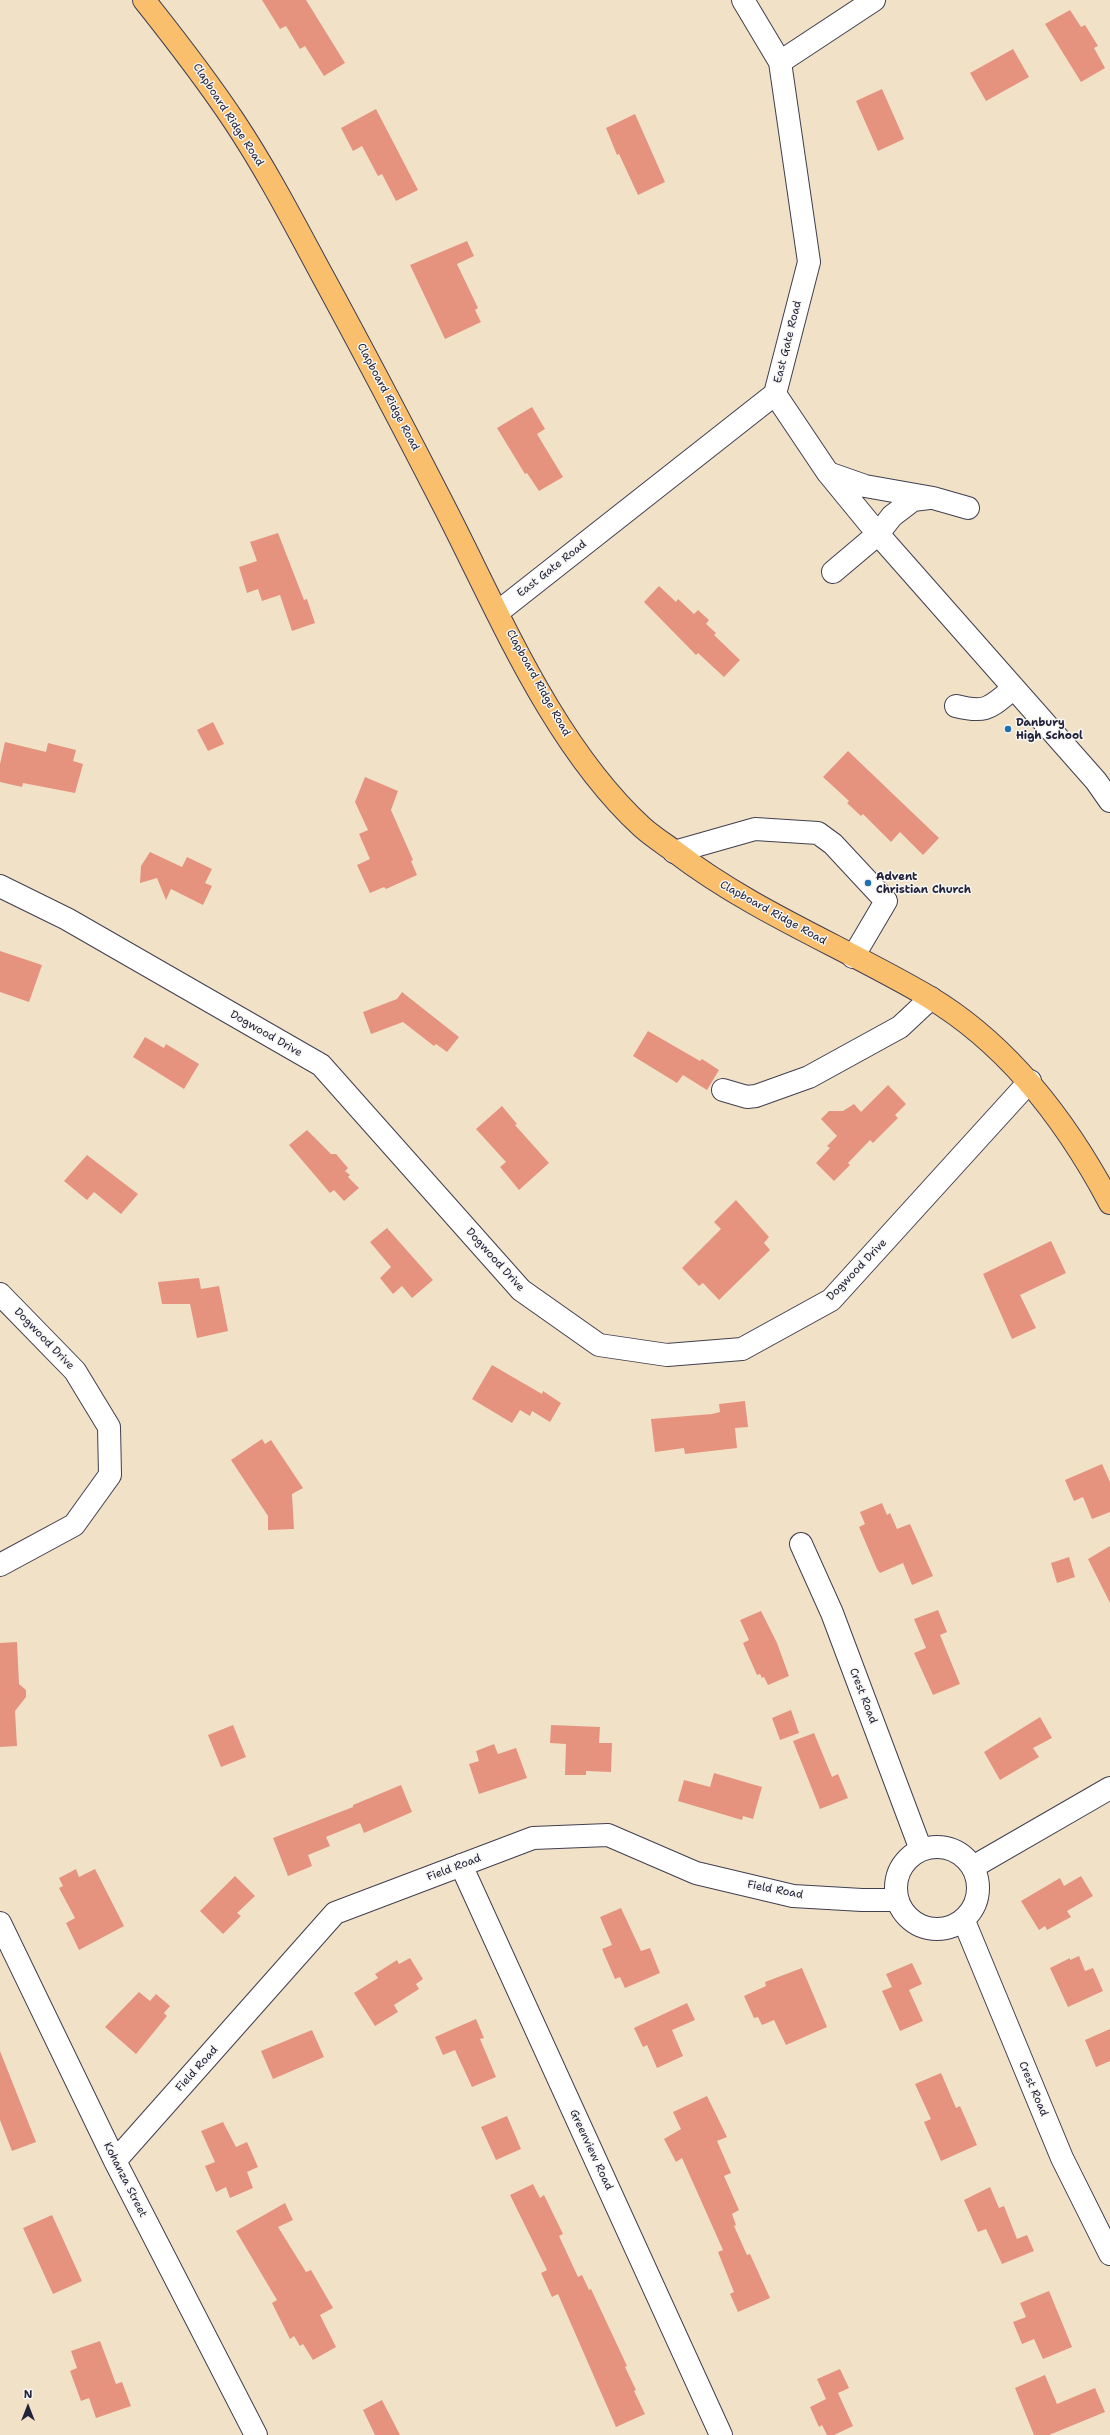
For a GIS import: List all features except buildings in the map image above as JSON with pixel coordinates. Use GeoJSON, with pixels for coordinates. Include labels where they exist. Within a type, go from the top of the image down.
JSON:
{"type":"FeatureCollection","features":[{"type":"Feature","properties":{"kind":"main road","name":"Clapboard Ridge Road"},"geometry":{"type":"LineString","coordinates":[[144,0],[198,68],[236,124],[275,187],[381,382],[498,612],[557,722],[595,776],[642,828],[701,873],[748,901],[931,998],[985,1039],[1030,1081],[1069,1133],[1110,1203]]}},
{"type":"Feature","properties":{"kind":"street","name":"East Gate Road"},"geometry":{"type":"LineString","coordinates":[[498,612],[775,394],[808,262],[780,62],[743,0]]}},
{"type":"Feature","properties":{"kind":"street"},"geometry":{"type":"LineString","coordinates":[[780,62],[874,0]]}},
{"type":"Feature","properties":{"kind":"street"},"geometry":{"type":"LineString","coordinates":[[775,394],[828,473],[878,534],[1096,781],[1110,801]]}},
{"type":"Feature","properties":{"kind":"street"},"geometry":{"type":"LineString","coordinates":[[828,473],[865,486],[933,498],[968,508]]}},
{"type":"Feature","properties":{"kind":"street"},"geometry":{"type":"LineString","coordinates":[[833,572],[878,534],[892,516],[913,500],[933,498]]}},
{"type":"Feature","properties":{"kind":"street"},"geometry":{"type":"LineString","coordinates":[[956,706],[973,711],[989,708],[1014,688]]}},
{"type":"Feature","properties":{"kind":"street"},"geometry":{"type":"LineString","coordinates":[[674,852],[755,829],[818,833],[834,844],[886,900],[853,957]]}},
{"type":"Feature","properties":{"kind":"street","name":"Dogwood Drive"},"geometry":{"type":"LineString","coordinates":[[0,886],[67,919],[321,1065],[521,1290],[598,1345],[667,1355],[742,1349],[831,1300],[1030,1081]]}},
{"type":"Feature","properties":{"kind":"street"},"geometry":{"type":"LineString","coordinates":[[723,1090],[747,1097],[756,1096],[808,1077],[900,1027],[931,998]]}},
{"type":"Feature","properties":{"kind":"street","name":"Dogwood Drive"},"geometry":{"type":"LineString","coordinates":[[0,1294],[75,1371],[109,1427],[110,1475],[74,1525],[0,1565]]}},
{"type":"Feature","properties":{"kind":"street","name":"Crest Road"},"geometry":{"type":"LineString","coordinates":[[801,1544],[832,1613],[921,1850]]}},
{"type":"Feature","properties":{"kind":"street"},"geometry":{"type":"LineString","coordinates":[[973,1867],[1110,1788]]}},
{"type":"Feature","properties":{"kind":"street","name":"Field Road"},"geometry":{"type":"LineString","coordinates":[[115,2160],[335,1913],[533,1838],[608,1835],[696,1873],[793,1896],[862,1900],[897,1900]]}},
{"type":"Feature","properties":{"kind":"street"},"geometry":{"type":"LineString","coordinates":[[935,1847],[950,1848],[964,1856],[973,1867],[978,1881],[978,1896],[973,1910],[964,1921],[949,1928],[933,1930],[922,1926],[904,1914],[897,1900],[896,1885],[899,1870],[908,1858],[921,1850],[935,1847]]}},
{"type":"Feature","properties":{"kind":"street","name":"Greenview Road"},"geometry":{"type":"LineString","coordinates":[[461,1866],[721,2435]]}},
{"type":"Feature","properties":{"kind":"street","name":"Crest Road"},"geometry":{"type":"LineString","coordinates":[[964,1921],[1062,2158],[1110,2254]]}},
{"type":"Feature","properties":{"kind":"street","name":"Kohanza Street"},"geometry":{"type":"LineString","coordinates":[[0,1923],[115,2160],[256,2435]]}},
{"type":"Feature","properties":{"kind":"place","name":"Danbury High School"},"geometry":{"type":"Point","coordinates":[1008,729]}},
{"type":"Feature","properties":{"kind":"place","name":"Advent Christian Church"},"geometry":{"type":"Point","coordinates":[868,883]}}]}
